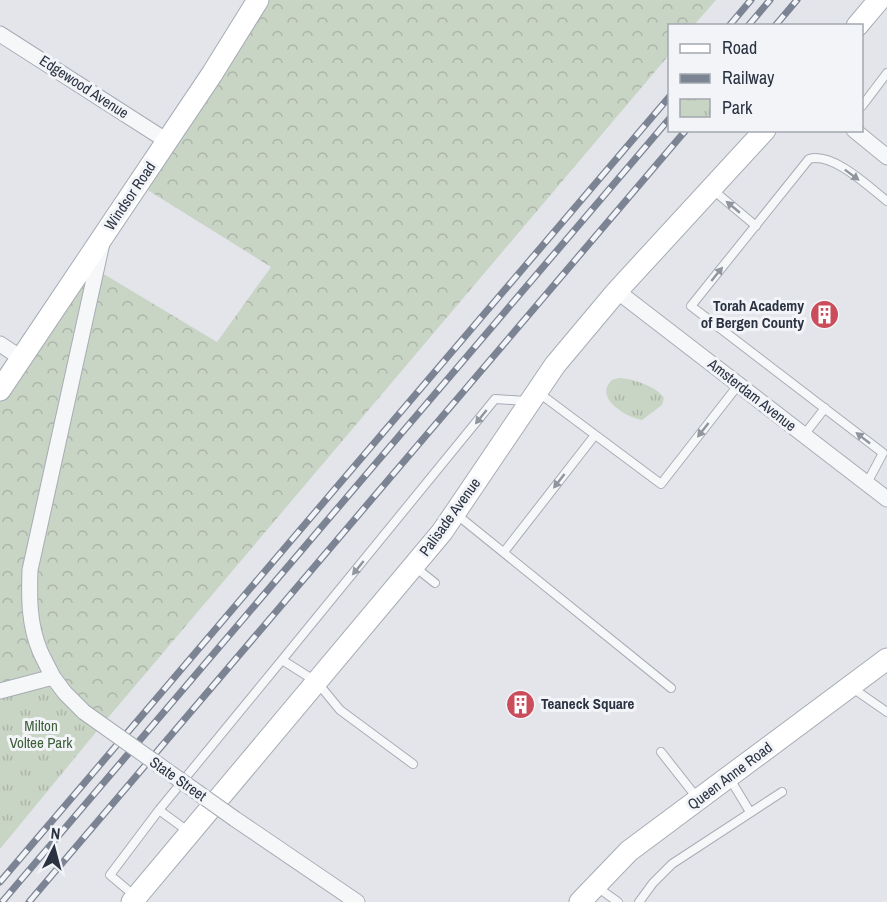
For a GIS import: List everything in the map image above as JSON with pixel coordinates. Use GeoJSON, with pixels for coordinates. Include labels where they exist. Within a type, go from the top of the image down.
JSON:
{"type":"FeatureCollection","features":[{"type":"Feature","properties":{"kind":"street","name":"Windsor Road"},"geometry":{"type":"LineString","coordinates":[[0,390],[212,74],[258,0]]}},
{"type":"Feature","properties":{"kind":"street"},"geometry":{"type":"LineString","coordinates":[[860,24],[879,0]]}},
{"type":"Feature","properties":{"kind":"street","name":"Edgewood Avenue"},"geometry":{"type":"LineString","coordinates":[[0,34],[167,141]]}},
{"type":"Feature","properties":{"kind":"street","name":"Palisade Avenue"},"geometry":{"type":"LineString","coordinates":[[134,900],[442,532],[555,365],[617,291],[763,132]]}},
{"type":"Feature","properties":{"kind":"street"},"geometry":{"type":"LineString","coordinates":[[856,132],[887,157]]}},
{"type":"Feature","properties":{"kind":"street","name":"State Street"},"geometry":{"type":"LineString","coordinates":[[104,235],[30,570],[29,597],[32,624],[40,651],[53,677],[84,712],[357,902]]}},
{"type":"Feature","properties":{"kind":"street","name":"Amsterdam Avenue"},"geometry":{"type":"LineString","coordinates":[[617,291],[887,499]]}},
{"type":"Feature","properties":{"kind":"street"},"geometry":{"type":"LineString","coordinates":[[0,344],[21,358]]}},
{"type":"Feature","properties":{"kind":"street","name":"Queen Anne Road"},"geometry":{"type":"LineString","coordinates":[[580,902],[629,851],[887,659]]}},
{"type":"Feature","properties":{"kind":"street"},"geometry":{"type":"LineString","coordinates":[[0,691],[53,677]]}},
{"type":"Feature","properties":{"kind":"lane"},"geometry":{"type":"LineString","coordinates":[[863,103],[887,73]]}},
{"type":"Feature","properties":{"kind":"lane"},"geometry":{"type":"LineString","coordinates":[[867,483],[883,453],[691,306],[809,159],[824,159],[839,165],[887,201]]}},
{"type":"Feature","properties":{"kind":"lane"},"geometry":{"type":"LineString","coordinates":[[711,189],[756,225]]}},
{"type":"Feature","properties":{"kind":"lane"},"geometry":{"type":"LineString","coordinates":[[134,900],[110,875],[159,810],[495,399],[534,396],[595,435],[661,484],[739,384]]}},
{"type":"Feature","properties":{"kind":"lane"},"geometry":{"type":"LineString","coordinates":[[804,435],[825,408]]}},
{"type":"Feature","properties":{"kind":"lane"},"geometry":{"type":"LineString","coordinates":[[504,552],[595,435]]}},
{"type":"Feature","properties":{"kind":"lane"},"geometry":{"type":"LineString","coordinates":[[455,513],[671,688]]}},
{"type":"Feature","properties":{"kind":"lane"},"geometry":{"type":"LineString","coordinates":[[414,566],[435,583]]}},
{"type":"Feature","properties":{"kind":"lane"},"geometry":{"type":"LineString","coordinates":[[282,660],[317,682],[340,710],[413,764]]}},
{"type":"Feature","properties":{"kind":"lane"},"geometry":{"type":"LineString","coordinates":[[850,686],[887,712]]}},
{"type":"Feature","properties":{"kind":"lane"},"geometry":{"type":"LineString","coordinates":[[661,752],[699,800]]}},
{"type":"Feature","properties":{"kind":"lane"},"geometry":{"type":"LineString","coordinates":[[729,777],[750,813]]}},
{"type":"Feature","properties":{"kind":"lane"},"geometry":{"type":"LineString","coordinates":[[639,902],[653,883],[672,864],[782,792]]}},
{"type":"Feature","properties":{"kind":"lane"},"geometry":{"type":"LineString","coordinates":[[159,810],[190,833]]}},
{"type":"Feature","properties":{"kind":"lane"},"geometry":{"type":"LineString","coordinates":[[595,886],[618,902]]}},
{"type":"Feature","properties":{"kind":"green space"},"geometry":{"type":"Polygon","coordinates":[[[258,0],[716,0],[695,24],[668,24],[668,56],[101,726],[0,688],[0,390],[104,235],[97,270],[217,342],[271,267],[138,184],[258,0]]]}},
{"type":"Feature","properties":{"kind":"green space"},"geometry":{"type":"Polygon","coordinates":[[[619,378],[637,381],[656,390],[664,398],[662,405],[642,420],[620,411],[609,400],[606,393],[612,380],[619,378]]]}},
{"type":"Feature","properties":{"kind":"green space","name":"Milton Voltee Park"},"geometry":{"type":"Polygon","coordinates":[[[38,681],[101,726],[0,849],[0,688],[38,681]]]}},
{"type":"Feature","properties":{"kind":"railway"},"geometry":{"type":"LineString","coordinates":[[731,24],[751,0]]}},
{"type":"Feature","properties":{"kind":"railway"},"geometry":{"type":"LineString","coordinates":[[750,24],[770,0]]}},
{"type":"Feature","properties":{"kind":"railway"},"geometry":{"type":"LineString","coordinates":[[777,24],[797,0]]}},
{"type":"Feature","properties":{"kind":"railway"},"geometry":{"type":"LineString","coordinates":[[0,882],[668,98]]}},
{"type":"Feature","properties":{"kind":"railway"},"geometry":{"type":"LineString","coordinates":[[2,902],[668,120]]}},
{"type":"Feature","properties":{"kind":"railway"},"geometry":{"type":"LineString","coordinates":[[29,902],[684,132]]}},
{"type":"Feature","properties":{"kind":"place","name":"Torah Academy of Bergen County"},"geometry":{"type":"Point","coordinates":[825,315]}},
{"type":"Feature","properties":{"kind":"place","name":"Teaneck Square"},"geometry":{"type":"Point","coordinates":[520,704]}}]}
